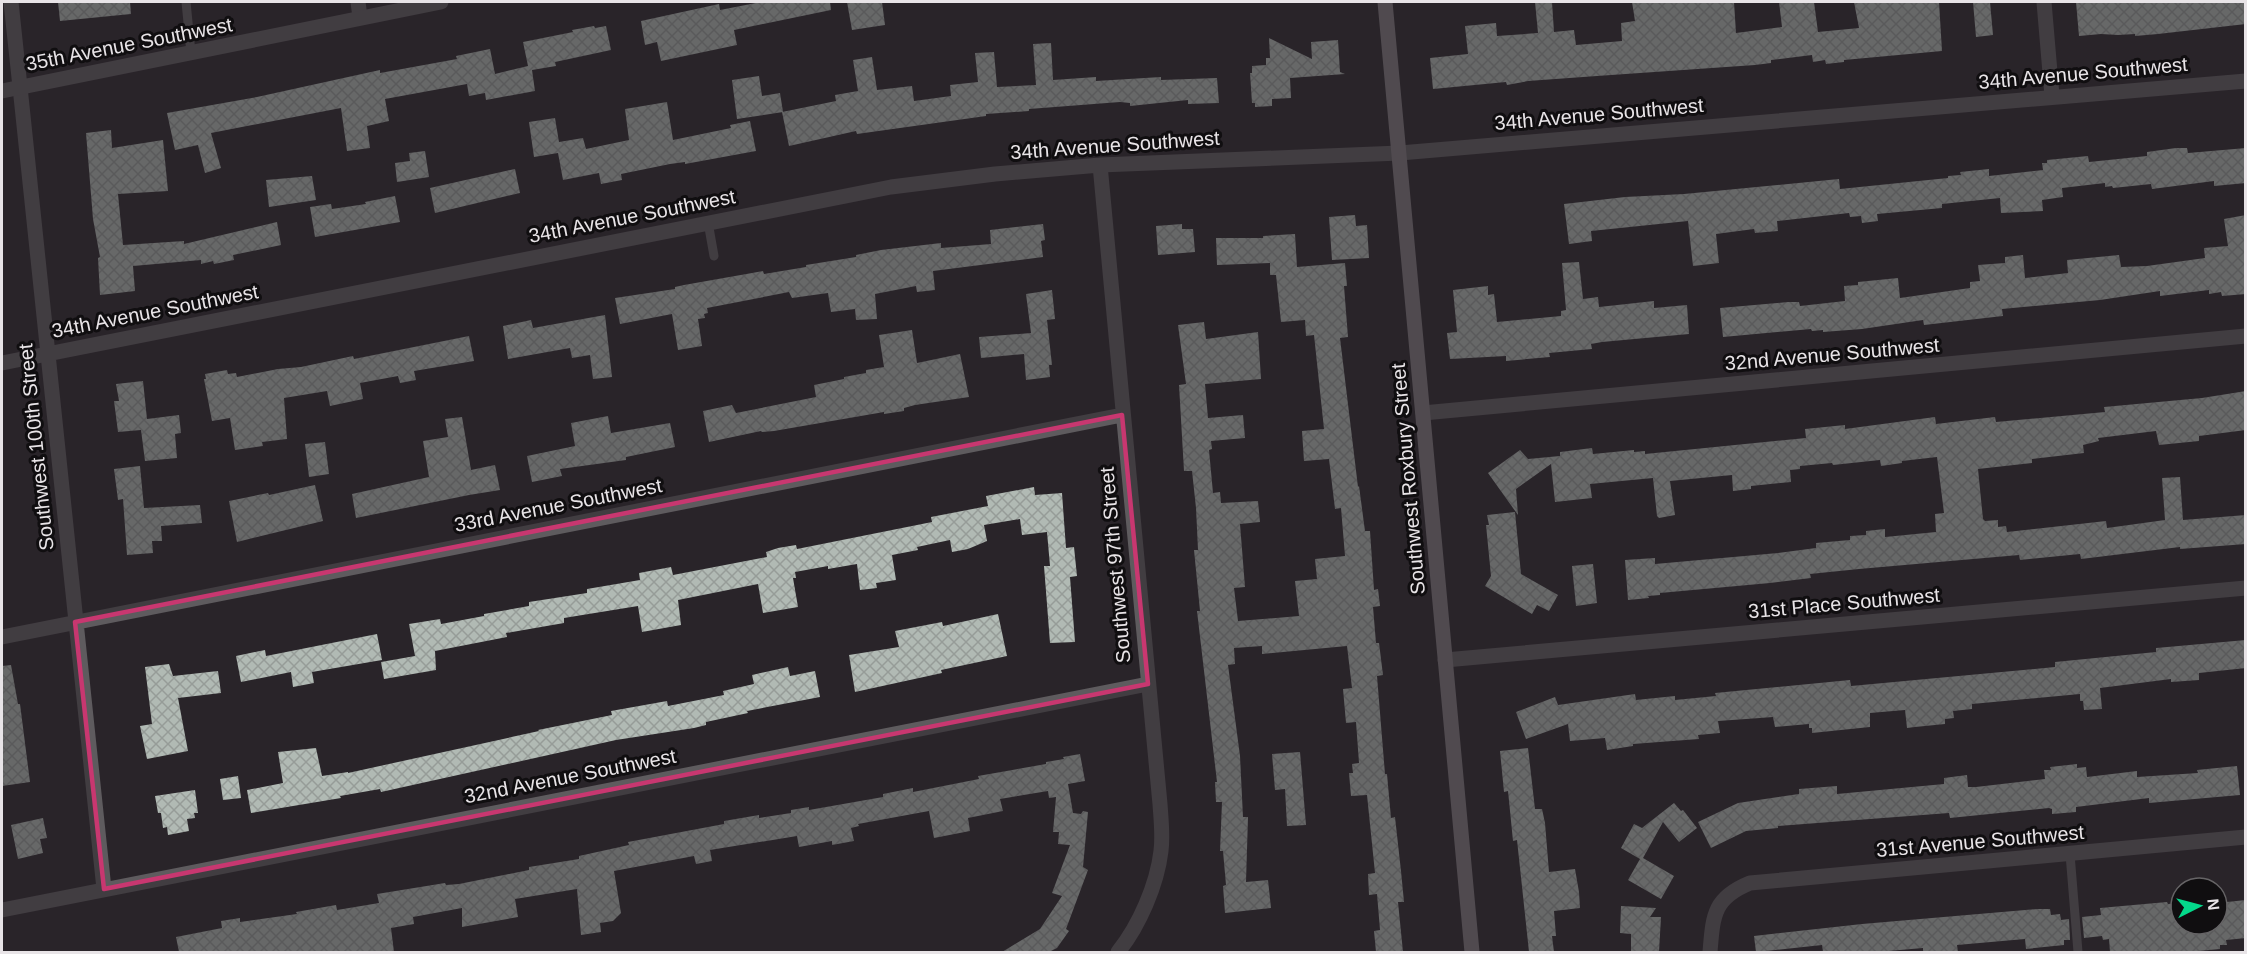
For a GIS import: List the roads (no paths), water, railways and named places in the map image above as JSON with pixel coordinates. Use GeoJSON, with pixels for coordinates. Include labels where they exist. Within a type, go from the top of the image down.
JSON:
{"type":"FeatureCollection","features":[{"type":"Feature","properties":{"kind":"main road","name":"Southwest Roxbury Street"},"geometry":{"type":"LineString","coordinates":[[1385,2],[1472,952]]}},
{"type":"Feature","properties":{"kind":"street","name":"Southwest 100th Street"},"geometry":{"type":"LineString","coordinates":[[11,2],[104,889]]}},
{"type":"Feature","properties":{"kind":"street"},"geometry":{"type":"LineString","coordinates":[[358,2],[360,17]]}},
{"type":"Feature","properties":{"kind":"street","name":"35th Avenue Southwest"},"geometry":{"type":"LineString","coordinates":[[2,91],[441,2]]}},
{"type":"Feature","properties":{"kind":"street"},"geometry":{"type":"LineString","coordinates":[[2044,2],[2052,96]]}},
{"type":"Feature","properties":{"kind":"street","name":"34th Avenue Southwest"},"geometry":{"type":"LineString","coordinates":[[2,363],[891,187],[995,174],[1100,165],[1400,153],[2246,81]]}},
{"type":"Feature","properties":{"kind":"street","name":"Southwest 97th Street"},"geometry":{"type":"LineString","coordinates":[[1100,165],[1160,804],[1161,850],[1149,897],[1129,938],[1118,952]]}},
{"type":"Feature","properties":{"kind":"street","name":"32nd Avenue Southwest"},"geometry":{"type":"LineString","coordinates":[[1423,412],[2246,336]]}},
{"type":"Feature","properties":{"kind":"street","name":"33rd Avenue Southwest"},"geometry":{"type":"LineString","coordinates":[[2,637],[1122,415]]}},
{"type":"Feature","properties":{"kind":"street","name":"31st Place Southwest"},"geometry":{"type":"LineString","coordinates":[[1445,660],[2246,588]]}},
{"type":"Feature","properties":{"kind":"street","name":"32nd Avenue Southwest"},"geometry":{"type":"LineString","coordinates":[[2,910],[1148,684]]}},
{"type":"Feature","properties":{"kind":"street","name":"31st Avenue Southwest"},"geometry":{"type":"LineString","coordinates":[[1710,952],[1712,922],[1722,899],[1736,888],[1750,883],[2246,837]]}},
{"type":"Feature","properties":{"kind":"lane"},"geometry":{"type":"LineString","coordinates":[[186,2],[191,53]]}},
{"type":"Feature","properties":{"kind":"lane"},"geometry":{"type":"LineString","coordinates":[[708,222],[714,256]]}},
{"type":"Feature","properties":{"kind":"lane"},"geometry":{"type":"LineString","coordinates":[[2070,854],[2079,952]]}}]}
